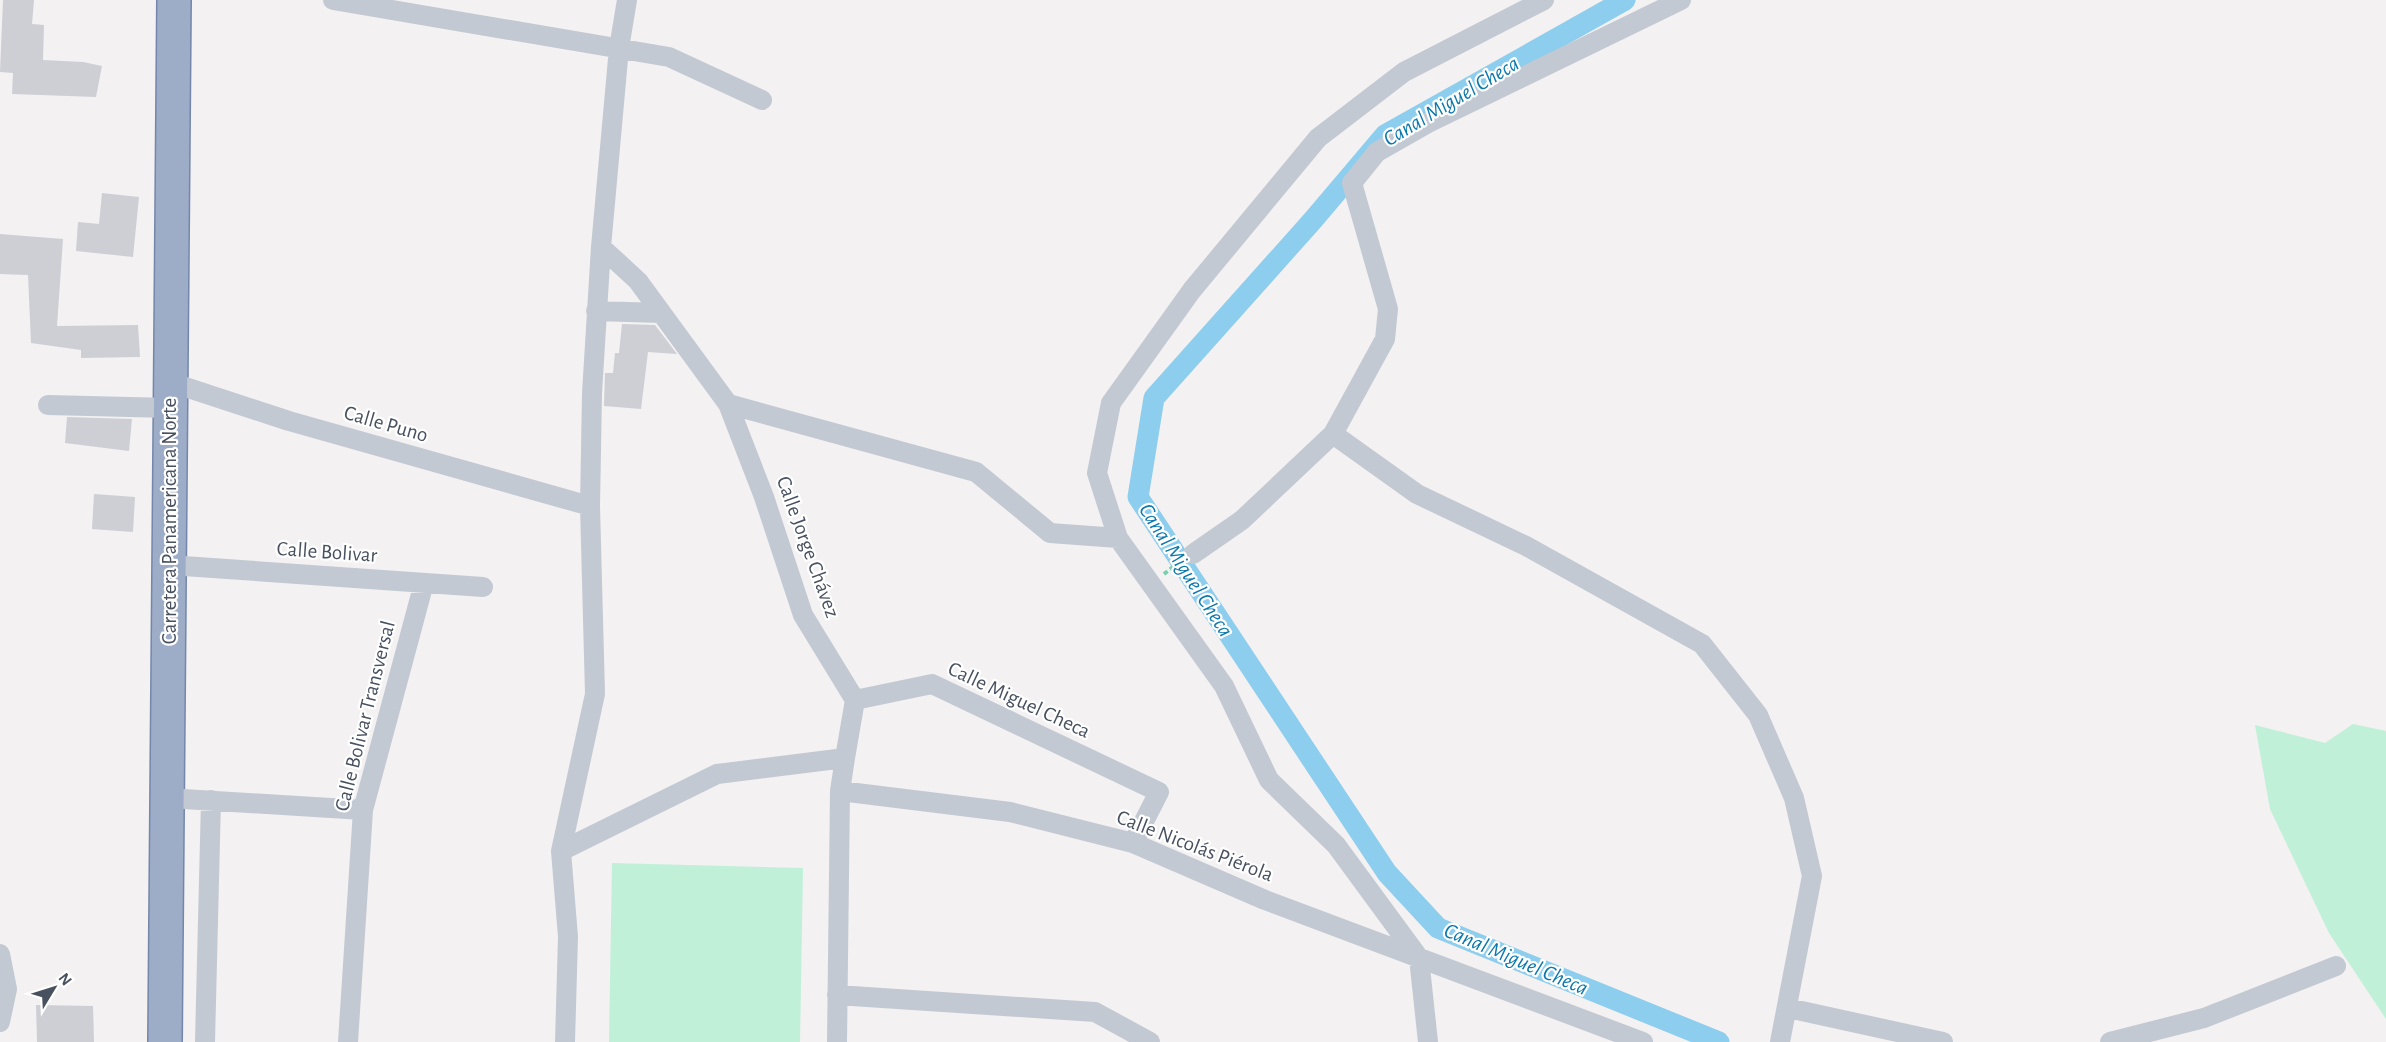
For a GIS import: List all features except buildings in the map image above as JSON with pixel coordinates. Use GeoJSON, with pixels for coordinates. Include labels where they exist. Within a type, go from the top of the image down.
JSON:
{"type":"FeatureCollection","features":[{"type":"Feature","properties":{"kind":"highway","name":"Carretera Panamericana Norte"},"geometry":{"type":"LineString","coordinates":[[165,1042],[174,0]]}},
{"type":"Feature","properties":{"kind":"street"},"geometry":{"type":"LineString","coordinates":[[333,0],[669,57],[762,100]]}},
{"type":"Feature","properties":{"kind":"street"},"geometry":{"type":"LineString","coordinates":[[565,1042],[568,937],[561,851],[595,693],[590,506],[596,302],[619,48],[627,0]]}},
{"type":"Feature","properties":{"kind":"street"},"geometry":{"type":"LineString","coordinates":[[1428,1042],[1419,958],[1336,845],[1269,780],[1224,686],[1118,538],[1097,473],[1111,403],[1192,290],[1318,138],[1404,72],[1544,0]]}},
{"type":"Feature","properties":{"kind":"street"},"geometry":{"type":"LineString","coordinates":[[1193,554],[1242,520],[1333,434],[1385,339],[1388,309],[1352,183],[1377,152],[1428,123],[1681,0]]}},
{"type":"Feature","properties":{"kind":"street","name":"Calle Jorge Chávez"},"geometry":{"type":"LineString","coordinates":[[601,247],[638,281],[728,404],[764,497],[802,615],[855,700]]}},
{"type":"Feature","properties":{"kind":"street"},"geometry":{"type":"LineString","coordinates":[[596,302],[612,279],[630,276],[638,281]]}},
{"type":"Feature","properties":{"kind":"street"},"geometry":{"type":"LineString","coordinates":[[596,302],[661,313]]}},
{"type":"Feature","properties":{"kind":"street","name":"Calle Puno"},"geometry":{"type":"LineString","coordinates":[[48,405],[170,395],[312,427],[590,506]]}},
{"type":"Feature","properties":{"kind":"street"},"geometry":{"type":"LineString","coordinates":[[728,404],[976,472],[1050,533],[1118,538]]}},
{"type":"Feature","properties":{"kind":"street"},"geometry":{"type":"LineString","coordinates":[[1333,434],[1417,494],[1526,546],[1702,644],[1758,715],[1794,798],[1812,876],[1781,1039]]}},
{"type":"Feature","properties":{"kind":"street","name":"Calle Bolivar"},"geometry":{"type":"LineString","coordinates":[[169,565],[483,587]]}},
{"type":"Feature","properties":{"kind":"street","name":"Calle Bolivar Transversal"},"geometry":{"type":"LineString","coordinates":[[348,1042],[363,810],[424,583]]}},
{"type":"Feature","properties":{"kind":"street","name":"Calle Miguel Checa"},"geometry":{"type":"LineString","coordinates":[[855,700],[932,684],[1159,792],[1133,843]]}},
{"type":"Feature","properties":{"kind":"street"},"geometry":{"type":"LineString","coordinates":[[837,1042],[840,790],[855,700]]}},
{"type":"Feature","properties":{"kind":"street"},"geometry":{"type":"LineString","coordinates":[[561,851],[717,774],[845,758]]}},
{"type":"Feature","properties":{"kind":"street","name":"Calle Nicolás Piérola"},"geometry":{"type":"LineString","coordinates":[[840,790],[1010,812],[1133,843],[1264,900],[1643,1042]]}},
{"type":"Feature","properties":{"kind":"street"},"geometry":{"type":"LineString","coordinates":[[167,798],[363,810]]}},
{"type":"Feature","properties":{"kind":"street"},"geometry":{"type":"LineString","coordinates":[[205,1042],[211,800]]}},
{"type":"Feature","properties":{"kind":"street"},"geometry":{"type":"LineString","coordinates":[[0,954],[7,989],[0,1022]]}},
{"type":"Feature","properties":{"kind":"street"},"geometry":{"type":"LineString","coordinates":[[2110,1042],[2204,1018],[2336,966]]}},
{"type":"Feature","properties":{"kind":"street"},"geometry":{"type":"LineString","coordinates":[[837,995],[1095,1012],[1150,1042]]}},
{"type":"Feature","properties":{"kind":"street"},"geometry":{"type":"LineString","coordinates":[[1788,1008],[1943,1042]]}},
{"type":"Feature","properties":{"kind":"path"},"geometry":{"type":"LineString","coordinates":[[1154,580],[1193,554]]}},
{"type":"Feature","properties":{"kind":"green space"},"geometry":{"type":"Polygon","coordinates":[[[2353,724],[2386,731],[2386,1019],[2329,933],[2270,809],[2255,725],[2325,743],[2353,724]]]}},
{"type":"Feature","properties":{"kind":"green space"},"geometry":{"type":"Polygon","coordinates":[[[612,863],[803,868],[800,1042],[609,1042],[612,863]]]}},
{"type":"Feature","properties":{"kind":"waterway","name":"Canal Miguel Checa"},"geometry":{"type":"LineString","coordinates":[[1625,0],[1385,135],[1313,220],[1154,398],[1138,497],[1387,873],[1438,928],[1719,1042]]}}]}
